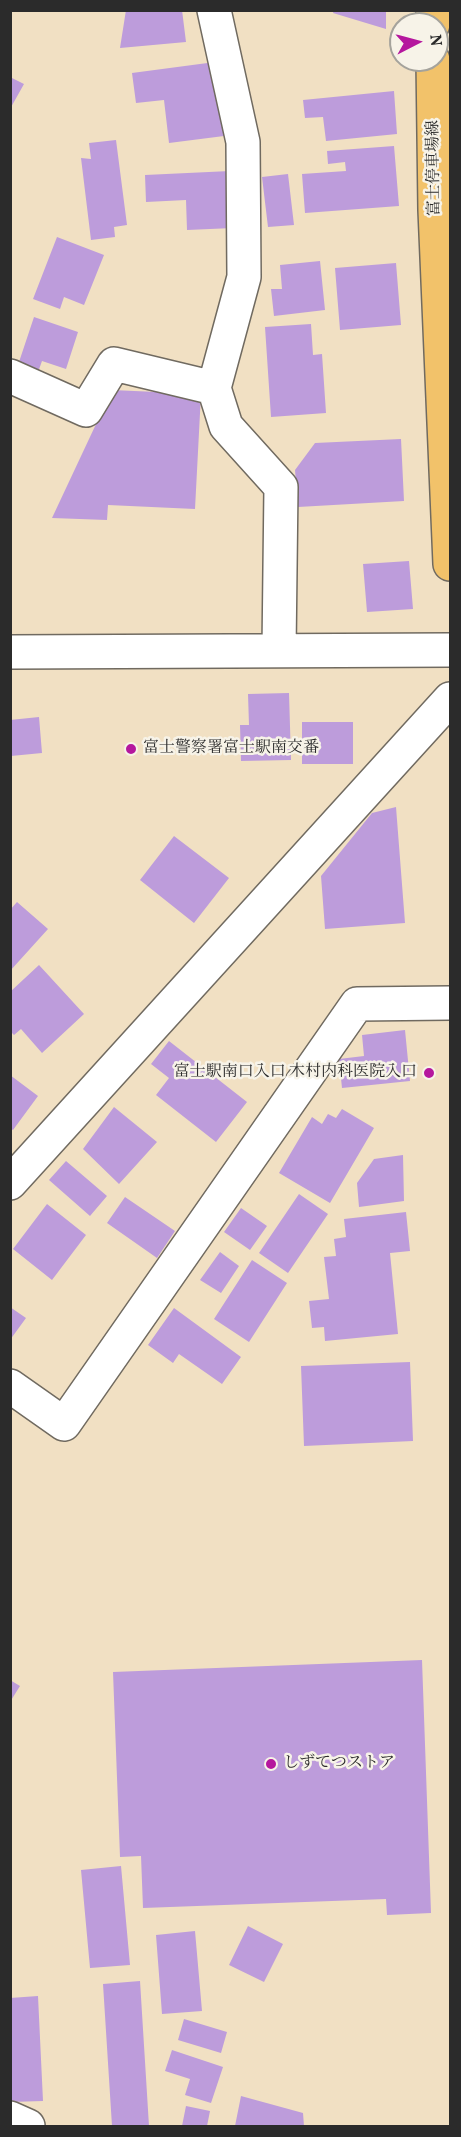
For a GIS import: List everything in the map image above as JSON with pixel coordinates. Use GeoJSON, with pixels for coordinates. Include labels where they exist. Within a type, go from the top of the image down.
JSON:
{"type":"FeatureCollection","features":[{"type":"Feature","properties":{"kind":"main road","name":"富士停車場線"},"geometry":{"type":"LineString","coordinates":[[433,72],[435,210],[450,564]]}},
{"type":"Feature","properties":{"kind":"street"},"geometry":{"type":"LineString","coordinates":[[214,10],[243,142],[244,277],[214,388],[226,426],[281,487],[279,650]]}},
{"type":"Feature","properties":{"kind":"street"},"geometry":{"type":"LineString","coordinates":[[10,376],[86,410],[114,364],[214,388]]}},
{"type":"Feature","properties":{"kind":"street"},"geometry":{"type":"LineString","coordinates":[[10,652],[450,650]]}},
{"type":"Feature","properties":{"kind":"street"},"geometry":{"type":"LineString","coordinates":[[10,1183],[450,699]]}},
{"type":"Feature","properties":{"kind":"street"},"geometry":{"type":"LineString","coordinates":[[10,1386],[64,1424],[357,1004],[450,1003]]}},
{"type":"Feature","properties":{"kind":"street"},"geometry":{"type":"LineString","coordinates":[[10,2118],[28,2127]]}},
{"type":"Feature","properties":{"kind":"building"},"geometry":{"type":"Polygon","coordinates":[[[126,10],[182,10],[186,42],[120,48],[126,10]]]}},
{"type":"Feature","properties":{"kind":"building"},"geometry":{"type":"Polygon","coordinates":[[[334,10],[386,10],[386,29],[333,13],[334,10]]]}},
{"type":"Feature","properties":{"kind":"building"},"geometry":{"type":"Polygon","coordinates":[[[215,62],[224,136],[169,143],[164,100],[136,103],[132,73],[215,62]]]}},
{"type":"Feature","properties":{"kind":"building"},"geometry":{"type":"Polygon","coordinates":[[[10,77],[24,84],[10,109],[10,77]]]}},
{"type":"Feature","properties":{"kind":"building"},"geometry":{"type":"Polygon","coordinates":[[[394,91],[397,134],[326,141],[323,117],[305,118],[303,100],[394,91]]]}},
{"type":"Feature","properties":{"kind":"building"},"geometry":{"type":"Polygon","coordinates":[[[116,140],[127,225],[114,227],[115,237],[91,240],[81,158],[91,159],[89,143],[116,140]]]}},
{"type":"Feature","properties":{"kind":"building"},"geometry":{"type":"Polygon","coordinates":[[[394,146],[399,206],[305,213],[302,174],[346,171],[345,162],[328,164],[327,151],[394,146]]]}},
{"type":"Feature","properties":{"kind":"building"},"geometry":{"type":"Polygon","coordinates":[[[230,171],[233,228],[187,230],[186,200],[146,202],[145,175],[230,171]]]}},
{"type":"Feature","properties":{"kind":"building"},"geometry":{"type":"Polygon","coordinates":[[[288,174],[294,225],[268,227],[262,177],[288,174]]]}},
{"type":"Feature","properties":{"kind":"building"},"geometry":{"type":"Polygon","coordinates":[[[57,237],[104,255],[84,305],[64,297],[60,309],[33,299],[57,237]]]}},
{"type":"Feature","properties":{"kind":"building"},"geometry":{"type":"Polygon","coordinates":[[[320,261],[325,310],[274,316],[271,289],[282,289],[280,265],[320,261]]]}},
{"type":"Feature","properties":{"kind":"building"},"geometry":{"type":"Polygon","coordinates":[[[396,263],[401,325],[340,330],[335,268],[396,263]]]}},
{"type":"Feature","properties":{"kind":"building"},"geometry":{"type":"Polygon","coordinates":[[[34,317],[78,332],[66,369],[42,361],[37,375],[17,368],[34,317]]]}},
{"type":"Feature","properties":{"kind":"building"},"geometry":{"type":"Polygon","coordinates":[[[311,324],[313,355],[322,354],[326,413],[271,417],[265,327],[311,324]]]}},
{"type":"Feature","properties":{"kind":"building"},"geometry":{"type":"Polygon","coordinates":[[[112,390],[201,394],[195,509],[108,505],[107,520],[52,518],[112,390]]]}},
{"type":"Feature","properties":{"kind":"building"},"geometry":{"type":"Polygon","coordinates":[[[401,439],[404,501],[298,507],[295,470],[315,443],[401,439]]]}},
{"type":"Feature","properties":{"kind":"building"},"geometry":{"type":"Polygon","coordinates":[[[409,561],[413,609],[367,612],[363,564],[409,561]]]}},
{"type":"Feature","properties":{"kind":"building"},"geometry":{"type":"Polygon","coordinates":[[[289,693],[291,760],[241,761],[240,725],[249,725],[248,694],[289,693]]]}},
{"type":"Feature","properties":{"kind":"building"},"geometry":{"type":"Polygon","coordinates":[[[39,717],[42,753],[11,756],[10,720],[39,717]]]}},
{"type":"Feature","properties":{"kind":"building"},"geometry":{"type":"Polygon","coordinates":[[[302,722],[353,722],[353,764],[302,764],[302,722]]]}},
{"type":"Feature","properties":{"kind":"building"},"geometry":{"type":"Polygon","coordinates":[[[396,807],[405,923],[325,929],[321,876],[372,813],[396,807]]]}},
{"type":"Feature","properties":{"kind":"building"},"geometry":{"type":"Polygon","coordinates":[[[174,836],[229,878],[194,923],[140,880],[174,836]]]}},
{"type":"Feature","properties":{"kind":"building"},"geometry":{"type":"Polygon","coordinates":[[[17,902],[48,929],[10,971],[10,910],[17,902]]]}},
{"type":"Feature","properties":{"kind":"building"},"geometry":{"type":"Polygon","coordinates":[[[39,965],[84,1014],[42,1053],[21,1029],[14,1035],[10,1031],[10,992],[39,965]]]}},
{"type":"Feature","properties":{"kind":"building"},"geometry":{"type":"Polygon","coordinates":[[[405,1030],[410,1081],[342,1088],[339,1059],[364,1056],[362,1035],[405,1030]]]}},
{"type":"Feature","properties":{"kind":"building"},"geometry":{"type":"Polygon","coordinates":[[[169,1041],[247,1102],[216,1142],[156,1095],[169,1078],[151,1064],[169,1041]]]}},
{"type":"Feature","properties":{"kind":"building"},"geometry":{"type":"Polygon","coordinates":[[[10,1075],[38,1096],[13,1130],[10,1128],[10,1075]]]}},
{"type":"Feature","properties":{"kind":"building"},"geometry":{"type":"Polygon","coordinates":[[[114,1107],[157,1142],[119,1184],[83,1149],[114,1107]]]}},
{"type":"Feature","properties":{"kind":"building"},"geometry":{"type":"Polygon","coordinates":[[[342,1109],[374,1128],[330,1203],[279,1173],[312,1117],[322,1124],[328,1114],[336,1118],[342,1109]]]}},
{"type":"Feature","properties":{"kind":"building"},"geometry":{"type":"Polygon","coordinates":[[[403,1155],[404,1201],[359,1207],[357,1183],[374,1159],[403,1155]]]}},
{"type":"Feature","properties":{"kind":"building"},"geometry":{"type":"Polygon","coordinates":[[[66,1161],[107,1196],[90,1216],[49,1180],[66,1161]]]}},
{"type":"Feature","properties":{"kind":"building"},"geometry":{"type":"Polygon","coordinates":[[[299,1194],[328,1214],[288,1273],[259,1253],[299,1194]]]}},
{"type":"Feature","properties":{"kind":"building"},"geometry":{"type":"Polygon","coordinates":[[[125,1197],[175,1231],[157,1258],[107,1223],[125,1197]]]}},
{"type":"Feature","properties":{"kind":"building"},"geometry":{"type":"Polygon","coordinates":[[[47,1204],[86,1235],[52,1280],[13,1249],[47,1204]]]}},
{"type":"Feature","properties":{"kind":"building"},"geometry":{"type":"Polygon","coordinates":[[[241,1208],[267,1226],[250,1250],[224,1232],[241,1208]]]}},
{"type":"Feature","properties":{"kind":"building"},"geometry":{"type":"Polygon","coordinates":[[[406,1212],[410,1251],[390,1253],[398,1334],[325,1341],[324,1327],[312,1328],[309,1301],[329,1299],[324,1257],[336,1256],[334,1239],[346,1237],[344,1219],[406,1212]]]}},
{"type":"Feature","properties":{"kind":"building"},"geometry":{"type":"Polygon","coordinates":[[[220,1252],[239,1266],[221,1293],[200,1280],[220,1252]]]}},
{"type":"Feature","properties":{"kind":"building"},"geometry":{"type":"Polygon","coordinates":[[[252,1260],[287,1283],[249,1342],[214,1319],[252,1260]]]}},
{"type":"Feature","properties":{"kind":"building"},"geometry":{"type":"Polygon","coordinates":[[[10,1307],[26,1318],[10,1340],[10,1307]]]}},
{"type":"Feature","properties":{"kind":"building"},"geometry":{"type":"Polygon","coordinates":[[[174,1308],[241,1357],[222,1384],[179,1354],[173,1363],[148,1345],[174,1308]]]}},
{"type":"Feature","properties":{"kind":"building"},"geometry":{"type":"Polygon","coordinates":[[[410,1362],[413,1441],[304,1446],[301,1366],[410,1362]]]}},
{"type":"Feature","properties":{"kind":"building","name":"しずてつストア"},"geometry":{"type":"Polygon","coordinates":[[[422,1660],[431,1913],[387,1915],[386,1899],[143,1908],[141,1856],[120,1857],[113,1672],[422,1660]]]}},
{"type":"Feature","properties":{"kind":"building"},"geometry":{"type":"Polygon","coordinates":[[[10,1680],[20,1686],[10,1702],[10,1680]]]}},
{"type":"Feature","properties":{"kind":"building"},"geometry":{"type":"Polygon","coordinates":[[[121,1866],[130,1965],[90,1968],[81,1870],[121,1866]]]}},
{"type":"Feature","properties":{"kind":"building"},"geometry":{"type":"Polygon","coordinates":[[[248,1926],[283,1944],[264,1982],[229,1965],[248,1926]]]}},
{"type":"Feature","properties":{"kind":"building"},"geometry":{"type":"Polygon","coordinates":[[[195,1931],[202,2011],[162,2014],[156,1935],[195,1931]]]}},
{"type":"Feature","properties":{"kind":"building"},"geometry":{"type":"Polygon","coordinates":[[[140,1981],[149,2126],[112,2126],[103,1984],[140,1981]]]}},
{"type":"Feature","properties":{"kind":"building"},"geometry":{"type":"Polygon","coordinates":[[[38,1996],[43,2101],[10,2102],[10,1998],[38,1996]]]}},
{"type":"Feature","properties":{"kind":"building"},"geometry":{"type":"Polygon","coordinates":[[[184,2019],[227,2032],[221,2053],[178,2040],[184,2019]]]}},
{"type":"Feature","properties":{"kind":"building"},"geometry":{"type":"Polygon","coordinates":[[[172,2050],[223,2067],[211,2103],[185,2095],[190,2079],[165,2071],[172,2050]]]}},
{"type":"Feature","properties":{"kind":"building"},"geometry":{"type":"Polygon","coordinates":[[[241,2096],[303,2113],[304,2126],[235,2126],[241,2096]]]}},
{"type":"Feature","properties":{"kind":"building"},"geometry":{"type":"Polygon","coordinates":[[[186,2106],[210,2111],[207,2126],[182,2126],[186,2106]]]}},
{"type":"Feature","properties":{"kind":"place","name":"富士警察署富士駅南交番"},"geometry":{"type":"Point","coordinates":[131,749]}},
{"type":"Feature","properties":{"kind":"place","name":"富士駅南口入口 木村内科医院入口"},"geometry":{"type":"Point","coordinates":[429,1073]}},
{"type":"Feature","properties":{"kind":"place","name":"しずてつストア"},"geometry":{"type":"Point","coordinates":[271,1764]}}]}
